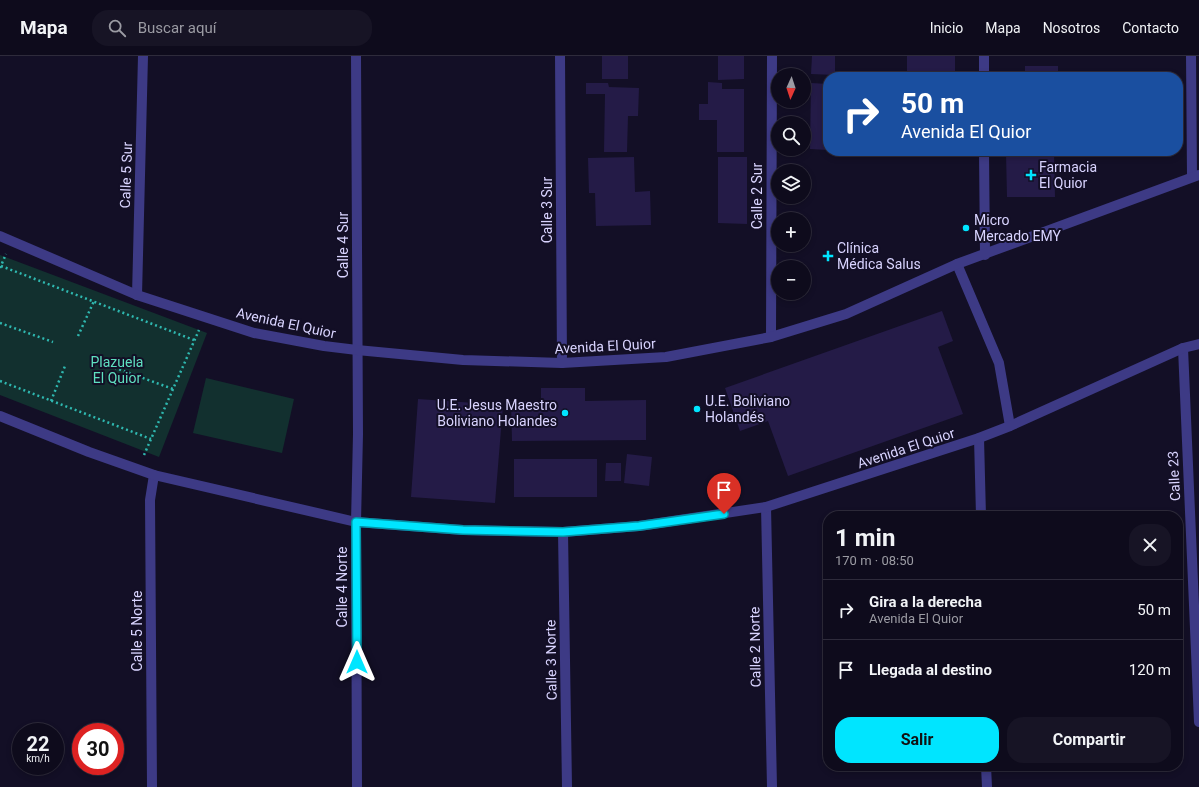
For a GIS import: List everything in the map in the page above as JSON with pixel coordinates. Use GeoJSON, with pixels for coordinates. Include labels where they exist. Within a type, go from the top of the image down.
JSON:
{"type":"FeatureCollection","features":[{"type":"Feature","properties":{"kind":"street","name":"Calle 5 Sur"},"geometry":{"type":"LineString","coordinates":[[137,295],[143,56]]}},
{"type":"Feature","properties":{"kind":"street","name":"Calle 4 Sur"},"geometry":{"type":"LineString","coordinates":[[356,56],[358,434]]}},
{"type":"Feature","properties":{"kind":"street","name":"Calle 3 Sur"},"geometry":{"type":"LineString","coordinates":[[560,56],[562,363]]}},
{"type":"Feature","properties":{"kind":"street","name":"Calle 2 Sur"},"geometry":{"type":"LineString","coordinates":[[771,337],[772,56]]}},
{"type":"Feature","properties":{"kind":"street"},"geometry":{"type":"LineString","coordinates":[[984,56],[984,72]]}},
{"type":"Feature","properties":{"kind":"street"},"geometry":{"type":"LineString","coordinates":[[1191,56],[1195,176]]}},
{"type":"Feature","properties":{"kind":"street"},"geometry":{"type":"LineString","coordinates":[[984,156],[985,254]]}},
{"type":"Feature","properties":{"kind":"street","name":"Avenida El Quior"},"geometry":{"type":"LineString","coordinates":[[0,236],[137,295],[254,333],[324,346],[357,350],[463,360],[562,363],[666,357],[771,337],[846,314],[957,264],[1195,176]]}},
{"type":"Feature","properties":{"kind":"street"},"geometry":{"type":"LineString","coordinates":[[957,264],[999,363],[1010,426]]}},
{"type":"Feature","properties":{"kind":"street","name":"Avenida El Quior"},"geometry":{"type":"LineString","coordinates":[[0,416],[89,452],[138,468],[154,475],[356,522],[463,530],[563,532],[639,526],[766,507],[979,438],[1010,426],[1183,348],[1199,344]]}},
{"type":"Feature","properties":{"kind":"street","name":"Calle 23"},"geometry":{"type":"LineString","coordinates":[[1183,348],[1199,722]]}},
{"type":"Feature","properties":{"kind":"street","name":"Calle 4 Norte"},"geometry":{"type":"LineString","coordinates":[[357,787],[356,522],[358,434]]}},
{"type":"Feature","properties":{"kind":"street"},"geometry":{"type":"LineString","coordinates":[[979,438],[981,511]]}},
{"type":"Feature","properties":{"kind":"street","name":"Calle 5 Norte"},"geometry":{"type":"LineString","coordinates":[[152,787],[150,500],[154,475]]}},
{"type":"Feature","properties":{"kind":"street","name":"Calle 2 Norte"},"geometry":{"type":"LineString","coordinates":[[766,507],[772,787]]}},
{"type":"Feature","properties":{"kind":"street","name":"Calle 3 Norte"},"geometry":{"type":"LineString","coordinates":[[563,532],[567,787]]}},
{"type":"Feature","properties":{"kind":"street"},"geometry":{"type":"LineString","coordinates":[[986,771],[987,787]]}},
{"type":"Feature","properties":{"kind":"path"},"geometry":{"type":"LineString","coordinates":[[1,266],[194,340]]}},
{"type":"Feature","properties":{"kind":"path"},"geometry":{"type":"LineString","coordinates":[[78,336],[94,301]]}},
{"type":"Feature","properties":{"kind":"path"},"geometry":{"type":"LineString","coordinates":[[138,468],[194,340],[206,318]]}},
{"type":"Feature","properties":{"kind":"path"},"geometry":{"type":"LineString","coordinates":[[0,323],[53,342]]}},
{"type":"Feature","properties":{"kind":"path"},"geometry":{"type":"LineString","coordinates":[[91,359],[173,390]]}},
{"type":"Feature","properties":{"kind":"path"},"geometry":{"type":"LineString","coordinates":[[51,401],[65,366]]}},
{"type":"Feature","properties":{"kind":"path"},"geometry":{"type":"LineString","coordinates":[[0,381],[151,439]]}},
{"type":"Feature","properties":{"kind":"green space","name":"Plazuela El Quior"},"geometry":{"type":"Polygon","coordinates":[[[0,255],[207,333],[159,457],[0,395],[0,255]]]}},
{"type":"Feature","properties":{"kind":"green space"},"geometry":{"type":"Polygon","coordinates":[[[206,378],[294,399],[282,453],[193,433],[206,378]]]}},
{"type":"Feature","properties":{"kind":"building"},"geometry":{"type":"Polygon","coordinates":[[[602,56],[628,56],[628,79],[602,79],[602,56]]]}},
{"type":"Feature","properties":{"kind":"building"},"geometry":{"type":"Polygon","coordinates":[[[718,56],[744,56],[744,79],[718,80],[718,56]]]}},
{"type":"Feature","properties":{"kind":"building"},"geometry":{"type":"Polygon","coordinates":[[[812,56],[835,56],[835,72],[823,72],[823,74],[811,74],[812,56]]]}},
{"type":"Feature","properties":{"kind":"building"},"geometry":{"type":"Polygon","coordinates":[[[907,56],[955,56],[955,72],[907,72],[907,56]]]}},
{"type":"Feature","properties":{"kind":"building"},"geometry":{"type":"Polygon","coordinates":[[[1025,66],[1058,66],[1058,72],[1025,72],[1025,66]]]}},
{"type":"Feature","properties":{"kind":"building"},"geometry":{"type":"Polygon","coordinates":[[[708,82],[722,83],[722,89],[744,89],[744,152],[717,152],[717,120],[699,120],[699,104],[708,104],[708,82]]]}},
{"type":"Feature","properties":{"kind":"building"},"geometry":{"type":"Polygon","coordinates":[[[586,83],[608,83],[609,87],[639,88],[638,116],[628,116],[627,152],[604,152],[605,94],[586,94],[586,83]]]}},
{"type":"Feature","properties":{"kind":"building"},"geometry":{"type":"Polygon","coordinates":[[[811,83],[823,84],[823,150],[811,149],[811,83]]]}},
{"type":"Feature","properties":{"kind":"building","name":"Farmacia El Quior"},"geometry":{"type":"Polygon","coordinates":[[[1006,156],[1054,156],[1055,197],[1007,197],[1006,156]]]}},
{"type":"Feature","properties":{"kind":"building"},"geometry":{"type":"Polygon","coordinates":[[[634,157],[635,192],[650,191],[651,225],[596,226],[595,193],[589,193],[588,158],[634,157]]]}},
{"type":"Feature","properties":{"kind":"building"},"geometry":{"type":"Polygon","coordinates":[[[718,157],[747,157],[747,224],[718,223],[718,157]]]}},
{"type":"Feature","properties":{"kind":"building"},"geometry":{"type":"Polygon","coordinates":[[[942,311],[953,341],[938,347],[963,414],[788,476],[768,421],[740,431],[725,388],[942,311]]]}},
{"type":"Feature","properties":{"kind":"building"},"geometry":{"type":"Polygon","coordinates":[[[541,388],[585,388],[585,401],[646,400],[646,440],[512,441],[511,401],[541,401],[541,388]]]}},
{"type":"Feature","properties":{"kind":"building"},"geometry":{"type":"Polygon","coordinates":[[[418,399],[503,405],[495,503],[411,497],[418,399]]]}},
{"type":"Feature","properties":{"kind":"building"},"geometry":{"type":"Polygon","coordinates":[[[627,454],[652,457],[649,486],[624,483],[627,454]]]}},
{"type":"Feature","properties":{"kind":"building"},"geometry":{"type":"Polygon","coordinates":[[[514,459],[597,459],[597,497],[514,497],[514,459]]]}},
{"type":"Feature","properties":{"kind":"building"},"geometry":{"type":"Polygon","coordinates":[[[606,463],[621,463],[621,481],[605,481],[606,463]]]}},
{"type":"Feature","properties":{"kind":"place","name":"Farmacia El Quior"},"geometry":{"type":"Point","coordinates":[1031,175]}},
{"type":"Feature","properties":{"kind":"place","name":"Micro Mercado EMY"},"geometry":{"type":"Point","coordinates":[966,228]}},
{"type":"Feature","properties":{"kind":"place","name":"Clínica Médica Salus"},"geometry":{"type":"Point","coordinates":[828,256]}},
{"type":"Feature","properties":{"kind":"place","name":"U.E. Boliviano Holandés"},"geometry":{"type":"Point","coordinates":[697,409]}},
{"type":"Feature","properties":{"kind":"place","name":"U.E. Jesus Maestro Boliviano Holandes"},"geometry":{"type":"Point","coordinates":[565,413]}},
{"type":"Feature","properties":{"kind":"route"},"geometry":{"type":"LineString","coordinates":[[357,662],[356,522],[463,530],[563,532],[639,526],[724,514]]}}]}
